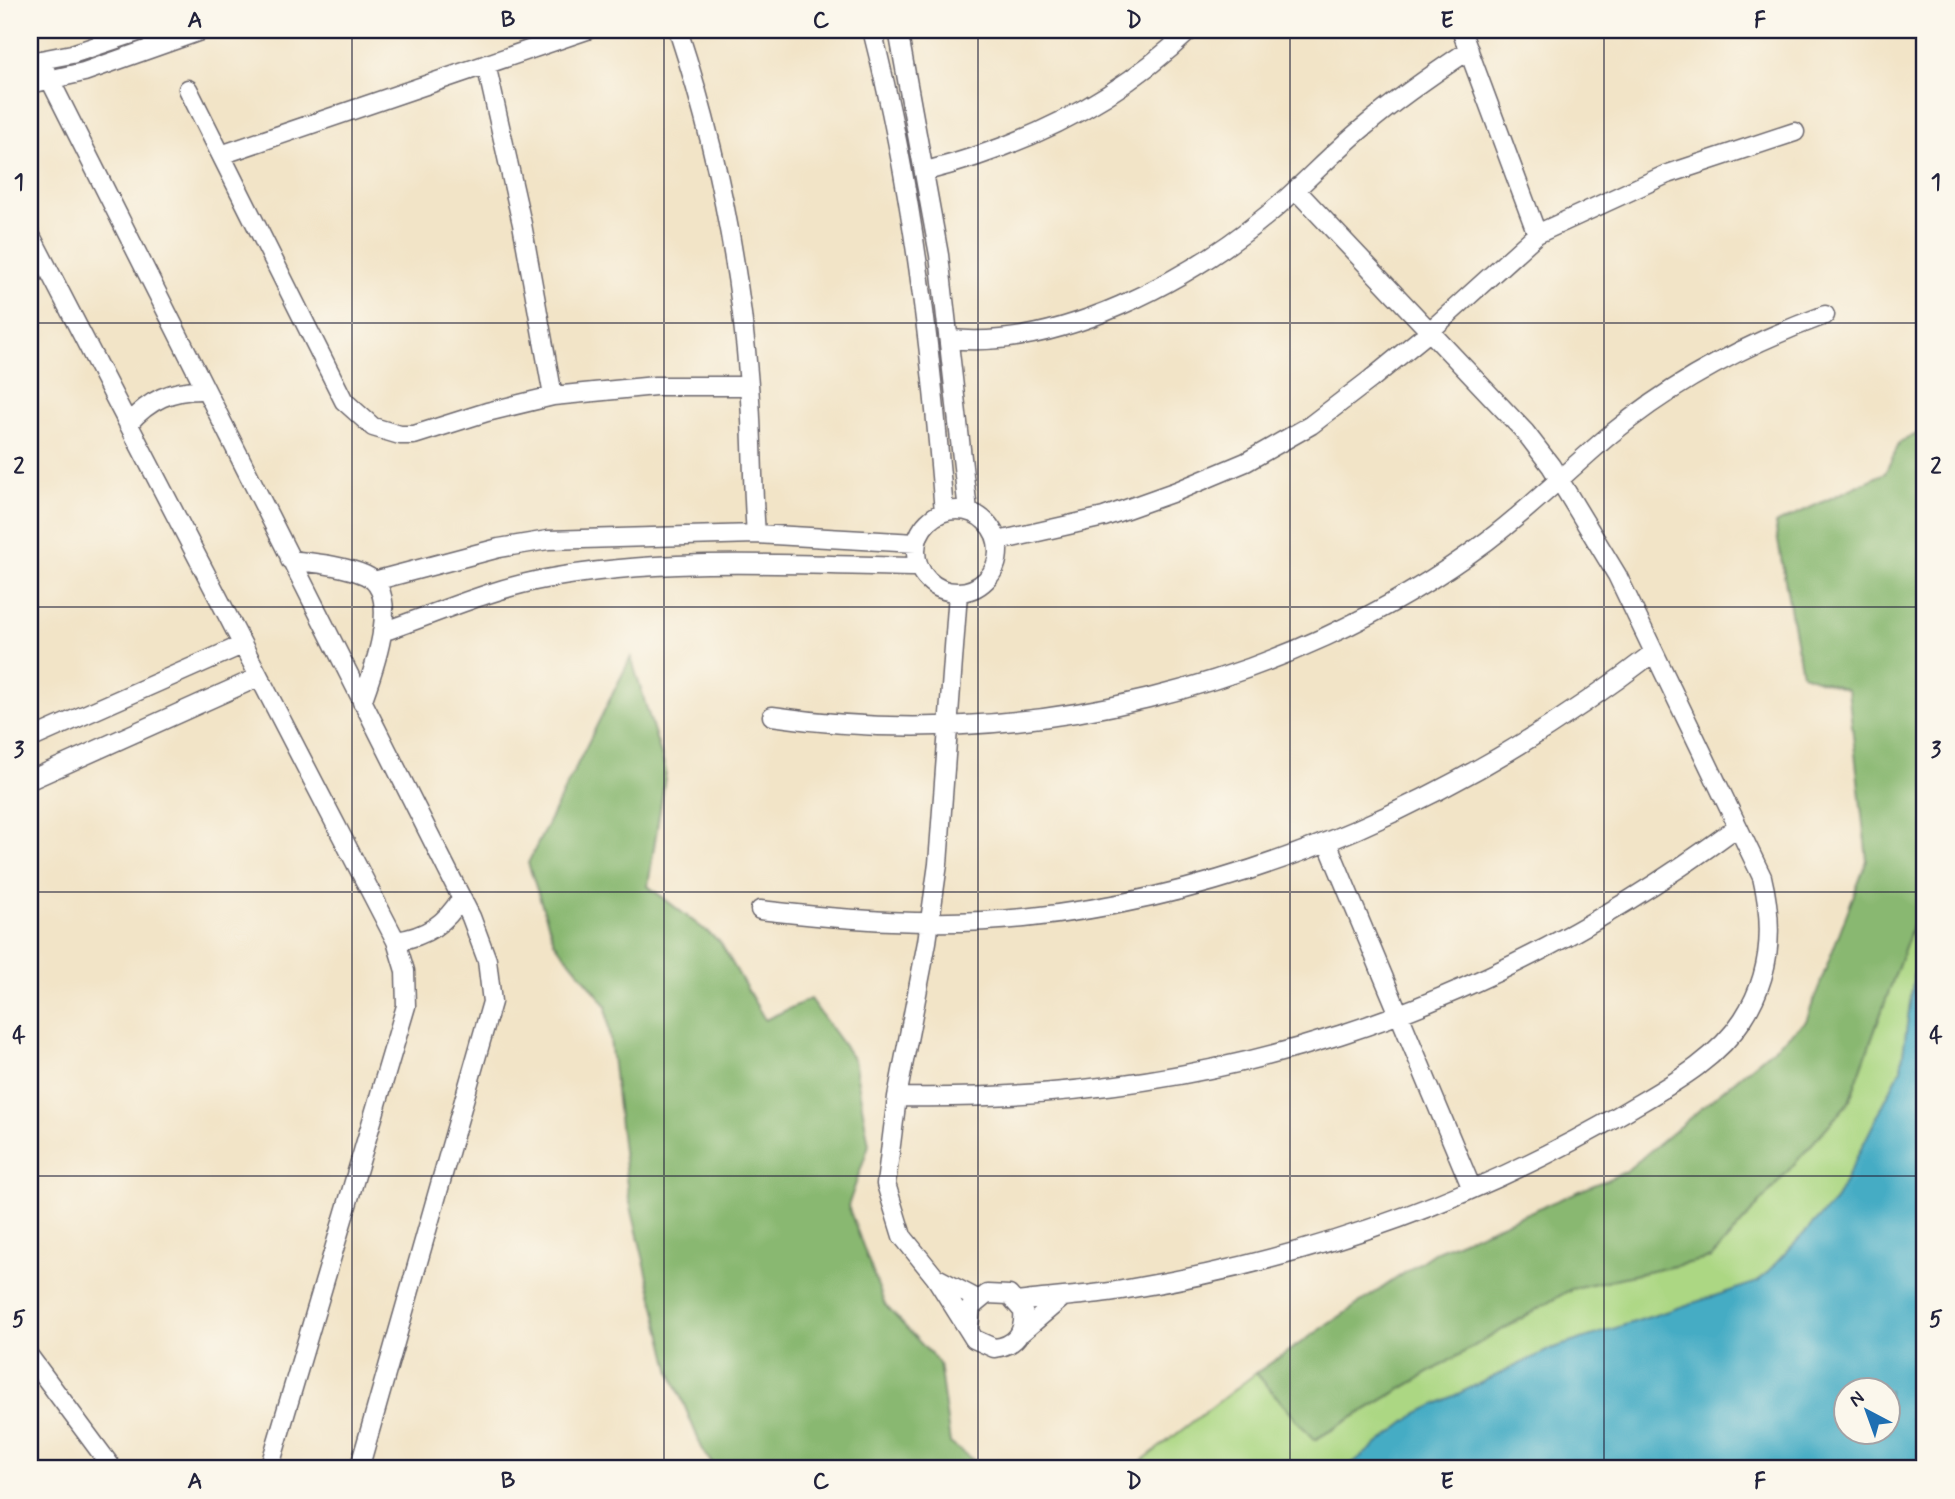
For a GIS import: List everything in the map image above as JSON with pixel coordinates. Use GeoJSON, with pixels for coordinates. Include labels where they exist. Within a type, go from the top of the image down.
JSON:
{"type":"FeatureCollection","features":[{"type":"Feature","properties":{"kind":"street"},"geometry":{"type":"LineString","coordinates":[[144,30],[72,54],[35,61],[48,80],[461,898],[483,945],[492,1002],[359,1469]]}},
{"type":"Feature","properties":{"kind":"street"},"geometry":{"type":"LineString","coordinates":[[30,84],[84,72],[203,30]]}},
{"type":"Feature","properties":{"kind":"street"},"geometry":{"type":"LineString","coordinates":[[220,155],[587,30]]}},
{"type":"Feature","properties":{"kind":"street"},"geometry":{"type":"LineString","coordinates":[[678,30],[702,109],[727,219],[750,386],[756,534]]}},
{"type":"Feature","properties":{"kind":"street"},"geometry":{"type":"LineString","coordinates":[[872,30],[890,101],[916,240],[928,321],[944,512]]}},
{"type":"Feature","properties":{"kind":"street"},"geometry":{"type":"LineString","coordinates":[[898,30],[926,171],[951,339],[968,511]]}},
{"type":"Feature","properties":{"kind":"street"},"geometry":{"type":"LineString","coordinates":[[926,171],[1017,142],[1087,108],[1151,64],[1190,30]]}},
{"type":"Feature","properties":{"kind":"street"},"geometry":{"type":"LineString","coordinates":[[1461,30],[1537,234]]}},
{"type":"Feature","properties":{"kind":"street"},"geometry":{"type":"LineString","coordinates":[[951,339],[981,342],[1013,340],[1113,307],[1210,256],[1296,190],[1364,127],[1469,50]]}},
{"type":"Feature","properties":{"kind":"street"},"geometry":{"type":"LineString","coordinates":[[486,64],[522,224],[553,397]]}},
{"type":"Feature","properties":{"kind":"street"},"geometry":{"type":"LineString","coordinates":[[188,89],[344,401],[362,420],[386,432],[414,435],[486,412],[553,397],[655,386],[750,386]]}},
{"type":"Feature","properties":{"kind":"street"},"geometry":{"type":"LineString","coordinates":[[998,541],[1104,517],[1177,491],[1245,462],[1311,425],[1430,331],[1537,234],[1665,174],[1795,132]]}},
{"type":"Feature","properties":{"kind":"street"},"geometry":{"type":"LineString","coordinates":[[969,1329],[971,1307],[978,1299],[998,1292],[1017,1301],[1062,1298],[1178,1280],[1292,1253],[1403,1217],[1472,1189],[1561,1147],[1641,1102],[1709,1058],[1733,1034],[1759,989],[1769,933],[1762,877],[1617,575],[1560,481],[1525,432],[1296,190]]}},
{"type":"Feature","properties":{"kind":"street"},"geometry":{"type":"LineString","coordinates":[[30,234],[396,941],[405,971],[406,1006],[269,1469]]}},
{"type":"Feature","properties":{"kind":"street"},"geometry":{"type":"LineString","coordinates":[[772,716],[869,726],[1045,717],[1104,708],[1185,689],[1276,658],[1364,618],[1447,569],[1524,512],[1612,434],[1697,373],[1760,341],[1825,315]]}},
{"type":"Feature","properties":{"kind":"street"},"geometry":{"type":"LineString","coordinates":[[128,424],[157,399],[181,391],[204,390]]}},
{"type":"Feature","properties":{"kind":"street"},"geometry":{"type":"LineString","coordinates":[[968,511],[985,520],[998,541],[999,553],[990,576],[970,591],[958,593],[934,586],[919,567],[916,543],[928,521],[944,512],[968,511]]}},
{"type":"Feature","properties":{"kind":"street"},"geometry":{"type":"LineString","coordinates":[[374,582],[499,548],[548,540],[756,534],[916,543]]}},
{"type":"Feature","properties":{"kind":"street"},"geometry":{"type":"LineString","coordinates":[[290,560],[338,568],[367,576],[374,582],[383,601],[382,632],[362,702]]}},
{"type":"Feature","properties":{"kind":"street"},"geometry":{"type":"LineString","coordinates":[[382,632],[543,579],[616,569],[756,564],[919,567]]}},
{"type":"Feature","properties":{"kind":"street"},"geometry":{"type":"LineString","coordinates":[[958,593],[950,723],[930,922],[897,1097],[887,1184],[902,1236],[983,1345],[994,1348],[1014,1341],[1062,1298]]}},
{"type":"Feature","properties":{"kind":"street"},"geometry":{"type":"LineString","coordinates":[[30,738],[242,645]]}},
{"type":"Feature","properties":{"kind":"street"},"geometry":{"type":"LineString","coordinates":[[760,910],[930,922],[1022,918],[1111,905],[1254,869],[1328,842],[1413,805],[1513,751],[1608,688],[1653,653]]}},
{"type":"Feature","properties":{"kind":"street"},"geometry":{"type":"LineString","coordinates":[[30,780],[258,677]]}},
{"type":"Feature","properties":{"kind":"street"},"geometry":{"type":"LineString","coordinates":[[897,1097],[1011,1096],[1136,1083],[1293,1050],[1453,994],[1552,947],[1647,891],[1737,827]]}},
{"type":"Feature","properties":{"kind":"street"},"geometry":{"type":"LineString","coordinates":[[1328,842],[1402,1014],[1472,1189]]}},
{"type":"Feature","properties":{"kind":"street"},"geometry":{"type":"LineString","coordinates":[[396,941],[429,931],[448,917],[461,898]]}},
{"type":"Feature","properties":{"kind":"street"},"geometry":{"type":"LineString","coordinates":[[935,1277],[978,1299]]}},
{"type":"Feature","properties":{"kind":"street"},"geometry":{"type":"LineString","coordinates":[[1017,1301],[1023,1311],[1021,1333]]}},
{"type":"Feature","properties":{"kind":"street"},"geometry":{"type":"LineString","coordinates":[[30,1357],[113,1469]]}},
{"type":"Feature","properties":{"kind":"green space"},"geometry":{"type":"Polygon","coordinates":[[[1925,430],[1925,891],[1849,1102],[1711,1258],[1573,1288],[1314,1440],[1256,1373],[1437,1251],[1625,1172],[1806,1021],[1867,860],[1848,690],[1802,674],[1775,524],[1885,473],[1900,442],[1925,430]]]}},
{"type":"Feature","properties":{"kind":"green space"},"geometry":{"type":"Polygon","coordinates":[[[631,657],[666,771],[648,886],[720,942],[765,1020],[810,999],[854,1060],[869,1145],[848,1206],[885,1305],[939,1363],[950,1443],[985,1469],[717,1469],[704,1453],[671,1373],[628,1194],[606,1005],[554,941],[528,863],[631,657]]]}},
{"type":"Feature","properties":{"kind":"green space"},"geometry":{"type":"Polygon","coordinates":[[[1925,891],[1901,1069],[1835,1201],[1758,1282],[1551,1349],[1418,1413],[1345,1469],[1131,1469],[1256,1373],[1315,1440],[1573,1288],[1711,1258],[1849,1102],[1925,891]]]}},
{"type":"Feature","properties":{"kind":"water"},"geometry":{"type":"Polygon","coordinates":[[[1925,896],[1925,1469],[1345,1469],[1418,1413],[1551,1349],[1758,1282],[1835,1201],[1901,1069],[1925,896]]]}}]}
